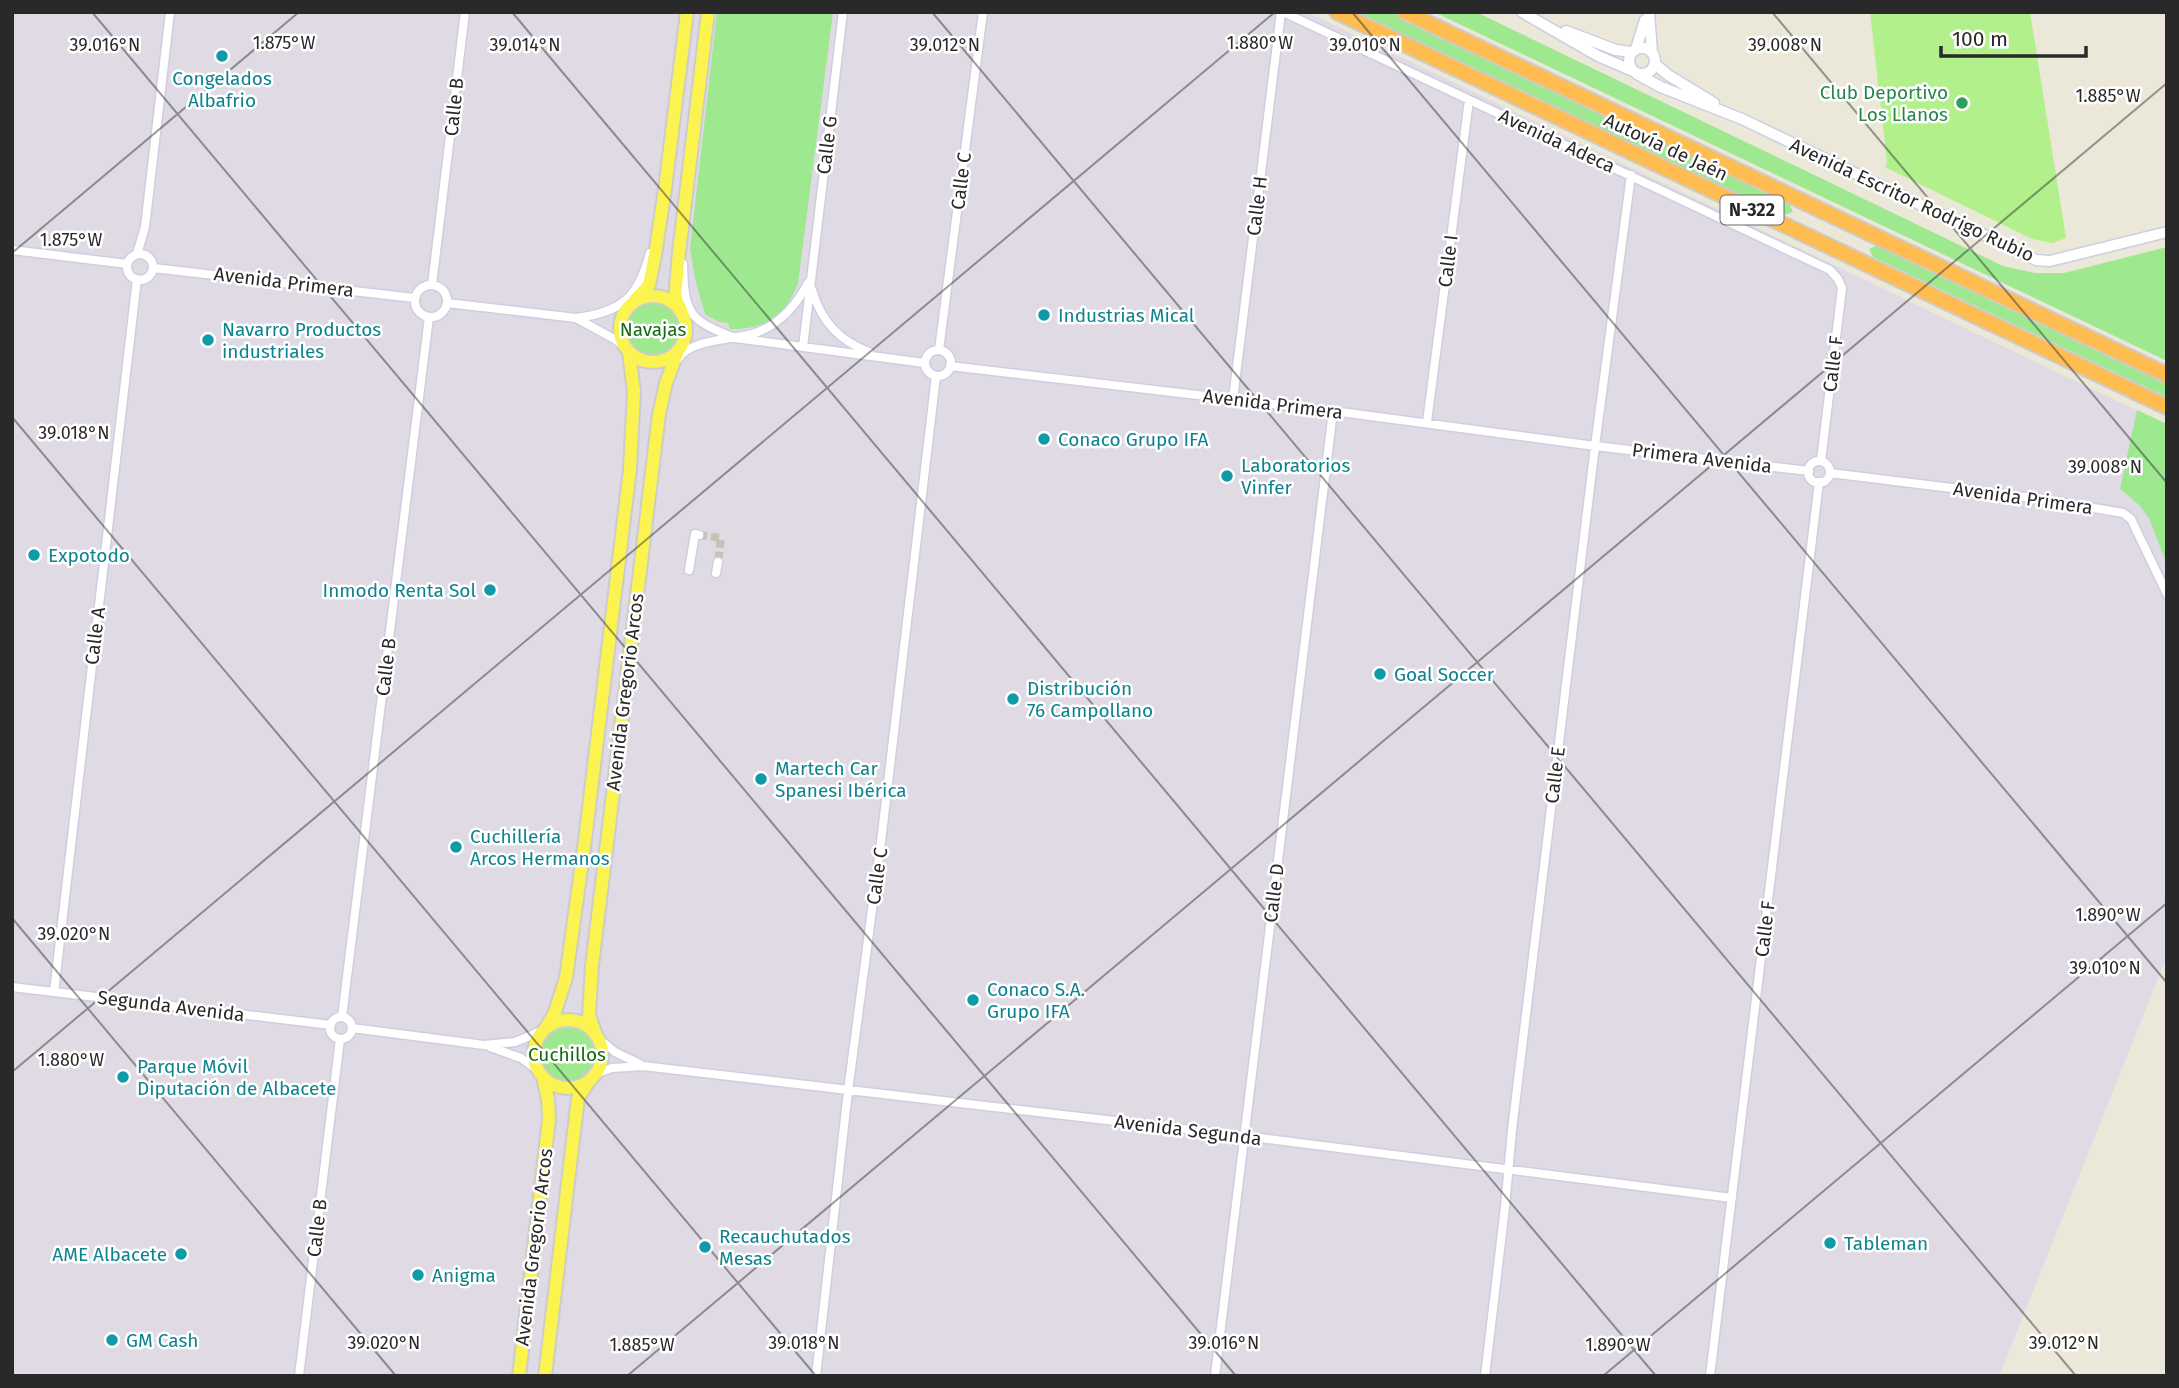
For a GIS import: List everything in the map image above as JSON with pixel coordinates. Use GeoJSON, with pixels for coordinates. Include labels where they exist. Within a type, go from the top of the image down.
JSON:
{"type":"FeatureCollection","features":[{"type":"Feature","properties":{"kind":"highway","name":"Autovía de Jaén"},"geometry":{"type":"LineString","coordinates":[[1338,12],[2167,407]]}},
{"type":"Feature","properties":{"kind":"highway","name":"Autovía de Jaén"},"geometry":{"type":"LineString","coordinates":[[1405,12],[2167,375]]}},
{"type":"Feature","properties":{"kind":"main road"},"geometry":{"type":"LineString","coordinates":[[687,12],[665,189],[649,285],[626,305],[619,327],[620,337],[627,350],[641,360],[654,362],[667,359],[684,349],[686,323],[675,298],[682,219],[708,12]]}},
{"type":"Feature","properties":{"kind":"main road"},"geometry":{"type":"LineString","coordinates":[[626,305],[657,295],[668,299],[682,312]]}},
{"type":"Feature","properties":{"kind":"main road","name":"Avenida Gregorio Arcos"},"geometry":{"type":"LineString","coordinates":[[597,1037],[589,1015],[590,980],[659,414],[669,374],[684,349]]}},
{"type":"Feature","properties":{"kind":"main road","name":"Avenida Gregorio Arcos"},"geometry":{"type":"LineString","coordinates":[[545,1029],[555,1012],[566,978],[630,470],[634,392],[627,350]]}},
{"type":"Feature","properties":{"kind":"main road"},"geometry":{"type":"LineString","coordinates":[[568,1020],[590,1028],[597,1037],[602,1056],[598,1070],[592,1078],[577,1087],[565,1088],[554,1086],[541,1074],[534,1052],[539,1036],[545,1029],[557,1022],[568,1020]]}},
{"type":"Feature","properties":{"kind":"main road","name":"Avenida Gregorio Arcos"},"geometry":{"type":"LineString","coordinates":[[519,1376],[549,1119],[548,1100],[541,1074]]}},
{"type":"Feature","properties":{"kind":"main road","name":"Avenida Gregorio Arcos"},"geometry":{"type":"LineString","coordinates":[[545,1376],[579,1098],[592,1078]]}},
{"type":"Feature","properties":{"kind":"street"},"geometry":{"type":"LineString","coordinates":[[137,254],[148,257],[152,268],[147,277],[137,279],[130,276],[127,264],[137,254],[145,227],[170,12]]}},
{"type":"Feature","properties":{"kind":"street","name":"Calle B"},"geometry":{"type":"LineString","coordinates":[[432,285],[465,12]]}},
{"type":"Feature","properties":{"kind":"street","name":"Calle G"},"geometry":{"type":"LineString","coordinates":[[803,347],[843,12]]}},
{"type":"Feature","properties":{"kind":"street","name":"Calle C"},"geometry":{"type":"LineString","coordinates":[[940,350],[983,12]]}},
{"type":"Feature","properties":{"kind":"street","name":"Avenida Adeca"},"geometry":{"type":"LineString","coordinates":[[1282,12],[1830,270]]}},
{"type":"Feature","properties":{"kind":"street","name":"Calle H"},"geometry":{"type":"LineString","coordinates":[[1233,399],[1282,12]]}},
{"type":"Feature","properties":{"kind":"street","name":"Avenida Escritor Rodrigo Rubio"},"geometry":{"type":"LineString","coordinates":[[1522,12],[1606,60],[1661,87],[1742,119],[2036,260],[2050,261],[2167,232]]}},
{"type":"Feature","properties":{"kind":"street"},"geometry":{"type":"LineString","coordinates":[[1648,12],[1655,64],[1646,74],[1635,72],[1629,64],[1648,12]]}},
{"type":"Feature","properties":{"kind":"street","name":"Avenida Escritor Rodrigo Rubio"},"geometry":{"type":"LineString","coordinates":[[1540,22],[1616,50],[1634,51]]}},
{"type":"Feature","properties":{"kind":"street"},"geometry":{"type":"LineString","coordinates":[[1634,51],[1644,48],[1652,53]]}},
{"type":"Feature","properties":{"kind":"street","name":"Avenida Escritor Rodrigo Rubio"},"geometry":{"type":"LineString","coordinates":[[1655,64],[1668,75],[1742,119]]}},
{"type":"Feature","properties":{"kind":"street","name":"Calle I"},"geometry":{"type":"LineString","coordinates":[[1427,422],[1469,100]]}},
{"type":"Feature","properties":{"kind":"street","name":"Calle E"},"geometry":{"type":"LineString","coordinates":[[1485,1376],[1511,1130],[1631,176]]}},
{"type":"Feature","properties":{"kind":"street"},"geometry":{"type":"LineString","coordinates":[[447,303],[576,317],[593,316],[626,305],[641,281],[665,189]]}},
{"type":"Feature","properties":{"kind":"street"},"geometry":{"type":"LineString","coordinates":[[682,219],[685,298],[697,320]]}},
{"type":"Feature","properties":{"kind":"street"},"geometry":{"type":"LineString","coordinates":[[12,250],[127,264]]}},
{"type":"Feature","properties":{"kind":"street","name":"Avenida Primera"},"geometry":{"type":"LineString","coordinates":[[152,268],[414,298]]}},
{"type":"Feature","properties":{"kind":"street","name":"Calle F"},"geometry":{"type":"LineString","coordinates":[[1821,461],[1842,288],[1830,270]]}},
{"type":"Feature","properties":{"kind":"street","name":"Calle A"},"geometry":{"type":"LineString","coordinates":[[54,992],[137,279]]}},
{"type":"Feature","properties":{"kind":"street","name":"Calle G"},"geometry":{"type":"LineString","coordinates":[[735,338],[759,332],[781,318],[811,281]]}},
{"type":"Feature","properties":{"kind":"street","name":"Calle G"},"geometry":{"type":"LineString","coordinates":[[811,281],[821,315],[834,331],[855,347],[885,358]]}},
{"type":"Feature","properties":{"kind":"street"},"geometry":{"type":"LineString","coordinates":[[432,285],[442,289],[447,303],[441,313],[429,317],[418,311],[414,298],[421,288],[432,285]]}},
{"type":"Feature","properties":{"kind":"street"},"geometry":{"type":"LineString","coordinates":[[682,312],[706,327],[735,338],[924,363]]}},
{"type":"Feature","properties":{"kind":"street","name":"Calle B"},"geometry":{"type":"LineString","coordinates":[[342,1017],[429,317]]}},
{"type":"Feature","properties":{"kind":"street"},"geometry":{"type":"LineString","coordinates":[[576,317],[616,340],[627,350]]}},
{"type":"Feature","properties":{"kind":"street"},"geometry":{"type":"LineString","coordinates":[[684,349],[735,338]]}},
{"type":"Feature","properties":{"kind":"street"},"geometry":{"type":"LineString","coordinates":[[940,350],[947,354],[950,366],[946,374],[936,376],[928,372],[924,363],[931,352],[940,350]]}},
{"type":"Feature","properties":{"kind":"street","name":"Avenida Primera"},"geometry":{"type":"LineString","coordinates":[[950,366],[1427,422],[1595,446]]}},
{"type":"Feature","properties":{"kind":"street","name":"Calle C"},"geometry":{"type":"LineString","coordinates":[[816,1376],[848,1091],[881,842],[936,376]]}},
{"type":"Feature","properties":{"kind":"street","name":"Calle D"},"geometry":{"type":"LineString","coordinates":[[1215,1376],[1333,411]]}},
{"type":"Feature","properties":{"kind":"street","name":"Primera Avenida"},"geometry":{"type":"LineString","coordinates":[[1595,446],[1809,471]]}},
{"type":"Feature","properties":{"kind":"street"},"geometry":{"type":"LineString","coordinates":[[1821,461],[1829,466],[1830,473],[1827,479],[1819,482],[1812,479],[1809,471],[1813,462],[1821,461]]}},
{"type":"Feature","properties":{"kind":"street","name":"Avenida Primera"},"geometry":{"type":"LineString","coordinates":[[1830,473],[2041,499],[2123,513],[2137,529],[2167,594]]}},
{"type":"Feature","properties":{"kind":"street","name":"Calle F"},"geometry":{"type":"LineString","coordinates":[[1710,1376],[1819,482]]}},
{"type":"Feature","properties":{"kind":"street"},"geometry":{"type":"LineString","coordinates":[[689,570],[695,534],[699,535]]}},
{"type":"Feature","properties":{"kind":"street"},"geometry":{"type":"LineString","coordinates":[[716,573],[718,562]]}},
{"type":"Feature","properties":{"kind":"street","name":"Segunda Avenida"},"geometry":{"type":"LineString","coordinates":[[12,987],[331,1025]]}},
{"type":"Feature","properties":{"kind":"street"},"geometry":{"type":"LineString","coordinates":[[342,1017],[349,1021],[352,1028],[347,1037],[340,1039],[334,1036],[331,1025],[335,1019],[342,1017]]}},
{"type":"Feature","properties":{"kind":"street"},"geometry":{"type":"LineString","coordinates":[[352,1028],[484,1045],[521,1058],[541,1074]]}},
{"type":"Feature","properties":{"kind":"street"},"geometry":{"type":"LineString","coordinates":[[484,1045],[515,1042],[545,1029]]}},
{"type":"Feature","properties":{"kind":"street","name":"Avenida Segunda"},"geometry":{"type":"LineString","coordinates":[[597,1037],[615,1052],[643,1066]]}},
{"type":"Feature","properties":{"kind":"street","name":"Calle B"},"geometry":{"type":"LineString","coordinates":[[299,1376],[340,1039]]}},
{"type":"Feature","properties":{"kind":"street","name":"Avenida Segunda"},"geometry":{"type":"LineString","coordinates":[[592,1078],[612,1068],[643,1066],[1244,1136],[1732,1198]]}},
{"type":"Feature","properties":{"kind":"shaded area"},"geometry":{"type":"Polygon","coordinates":[[[12,12],[1307,12],[2167,425],[2167,956],[1999,1376],[12,1376],[12,12]]]}},
{"type":"Feature","properties":{"kind":"green space"},"geometry":{"type":"Polygon","coordinates":[[[717,12],[833,12],[798,283],[787,305],[772,319],[754,327],[730,329],[728,323],[719,322],[705,314],[690,249],[717,12]]]}},
{"type":"Feature","properties":{"kind":"green space"},"geometry":{"type":"Polygon","coordinates":[[[1354,12],[1391,12],[1789,203],[1793,212],[1784,215],[1354,12]]]}},
{"type":"Feature","properties":{"kind":"green space"},"geometry":{"type":"Polygon","coordinates":[[[1434,12],[1476,12],[2003,266],[2035,273],[2064,273],[2167,247],[2167,361],[1434,12]]]}},
{"type":"Feature","properties":{"kind":"green space","name":"Club Deportivo Los Llanos"},"geometry":{"type":"Polygon","coordinates":[[[1870,12],[2030,12],[2066,238],[2052,243],[2032,239],[1885,167],[1887,162],[1870,12]]]}},
{"type":"Feature","properties":{"kind":"green space"},"geometry":{"type":"Polygon","coordinates":[[[1878,245],[2167,382],[2167,397],[1873,257],[1869,249],[1878,245]]]}},
{"type":"Feature","properties":{"kind":"green space","name":"Navajas"},"geometry":{"type":"Polygon","coordinates":[[[658,302],[668,306],[676,314],[680,329],[676,344],[668,352],[648,356],[638,352],[630,344],[626,324],[630,314],[638,306],[658,302]]]}},
{"type":"Feature","properties":{"kind":"green space"},"geometry":{"type":"Polygon","coordinates":[[[2137,410],[2167,424],[2167,565],[2149,518],[2138,504],[2120,489],[2137,410]]]}},
{"type":"Feature","properties":{"kind":"green space","name":"Cuchillos"},"geometry":{"type":"Polygon","coordinates":[[[567,1027],[586,1035],[594,1054],[586,1073],[567,1081],[548,1073],[540,1054],[548,1035],[567,1027]]]}},
{"type":"Feature","properties":{"kind":"tunnel"},"geometry":{"type":"LineString","coordinates":[[699,535],[721,538],[718,562]]}},
{"type":"Feature","properties":{"kind":"place","name":"Congelados Albafrio"},"geometry":{"type":"Point","coordinates":[222,56]}},
{"type":"Feature","properties":{"kind":"place","name":"Club Deportivo Los Llanos"},"geometry":{"type":"Point","coordinates":[1962,103]}},
{"type":"Feature","properties":{"kind":"place","name":"Industrias Mical"},"geometry":{"type":"Point","coordinates":[1044,315]}},
{"type":"Feature","properties":{"kind":"place","name":"Navarro Productos industriales"},"geometry":{"type":"Point","coordinates":[208,340]}},
{"type":"Feature","properties":{"kind":"place","name":"Conaco Grupo IFA"},"geometry":{"type":"Point","coordinates":[1044,439]}},
{"type":"Feature","properties":{"kind":"place","name":"Laboratorios Vinfer"},"geometry":{"type":"Point","coordinates":[1227,476]}},
{"type":"Feature","properties":{"kind":"place","name":"Expotodo"},"geometry":{"type":"Point","coordinates":[34,555]}},
{"type":"Feature","properties":{"kind":"place","name":"Inmodo Renta Sol"},"geometry":{"type":"Point","coordinates":[490,590]}},
{"type":"Feature","properties":{"kind":"place","name":"Goal Soccer"},"geometry":{"type":"Point","coordinates":[1380,674]}},
{"type":"Feature","properties":{"kind":"place","name":"Distribución 76 Campollano"},"geometry":{"type":"Point","coordinates":[1013,699]}},
{"type":"Feature","properties":{"kind":"place","name":"Martech Car Spanesi Ibérica"},"geometry":{"type":"Point","coordinates":[761,779]}},
{"type":"Feature","properties":{"kind":"place","name":"Cuchillería Arcos Hermanos"},"geometry":{"type":"Point","coordinates":[456,847]}},
{"type":"Feature","properties":{"kind":"place","name":"Conaco S.A. Grupo IFA"},"geometry":{"type":"Point","coordinates":[973,1000]}},
{"type":"Feature","properties":{"kind":"place","name":"Parque Móvil Diputación de Albacete"},"geometry":{"type":"Point","coordinates":[123,1077]}},
{"type":"Feature","properties":{"kind":"place","name":"Tableman"},"geometry":{"type":"Point","coordinates":[1830,1243]}},
{"type":"Feature","properties":{"kind":"place","name":"Recauchutados Mesas"},"geometry":{"type":"Point","coordinates":[705,1247]}},
{"type":"Feature","properties":{"kind":"place","name":"AME Albacete"},"geometry":{"type":"Point","coordinates":[181,1254]}},
{"type":"Feature","properties":{"kind":"place","name":"Anigma"},"geometry":{"type":"Point","coordinates":[418,1275]}},
{"type":"Feature","properties":{"kind":"place","name":"GM Cash"},"geometry":{"type":"Point","coordinates":[112,1340]}}]}
